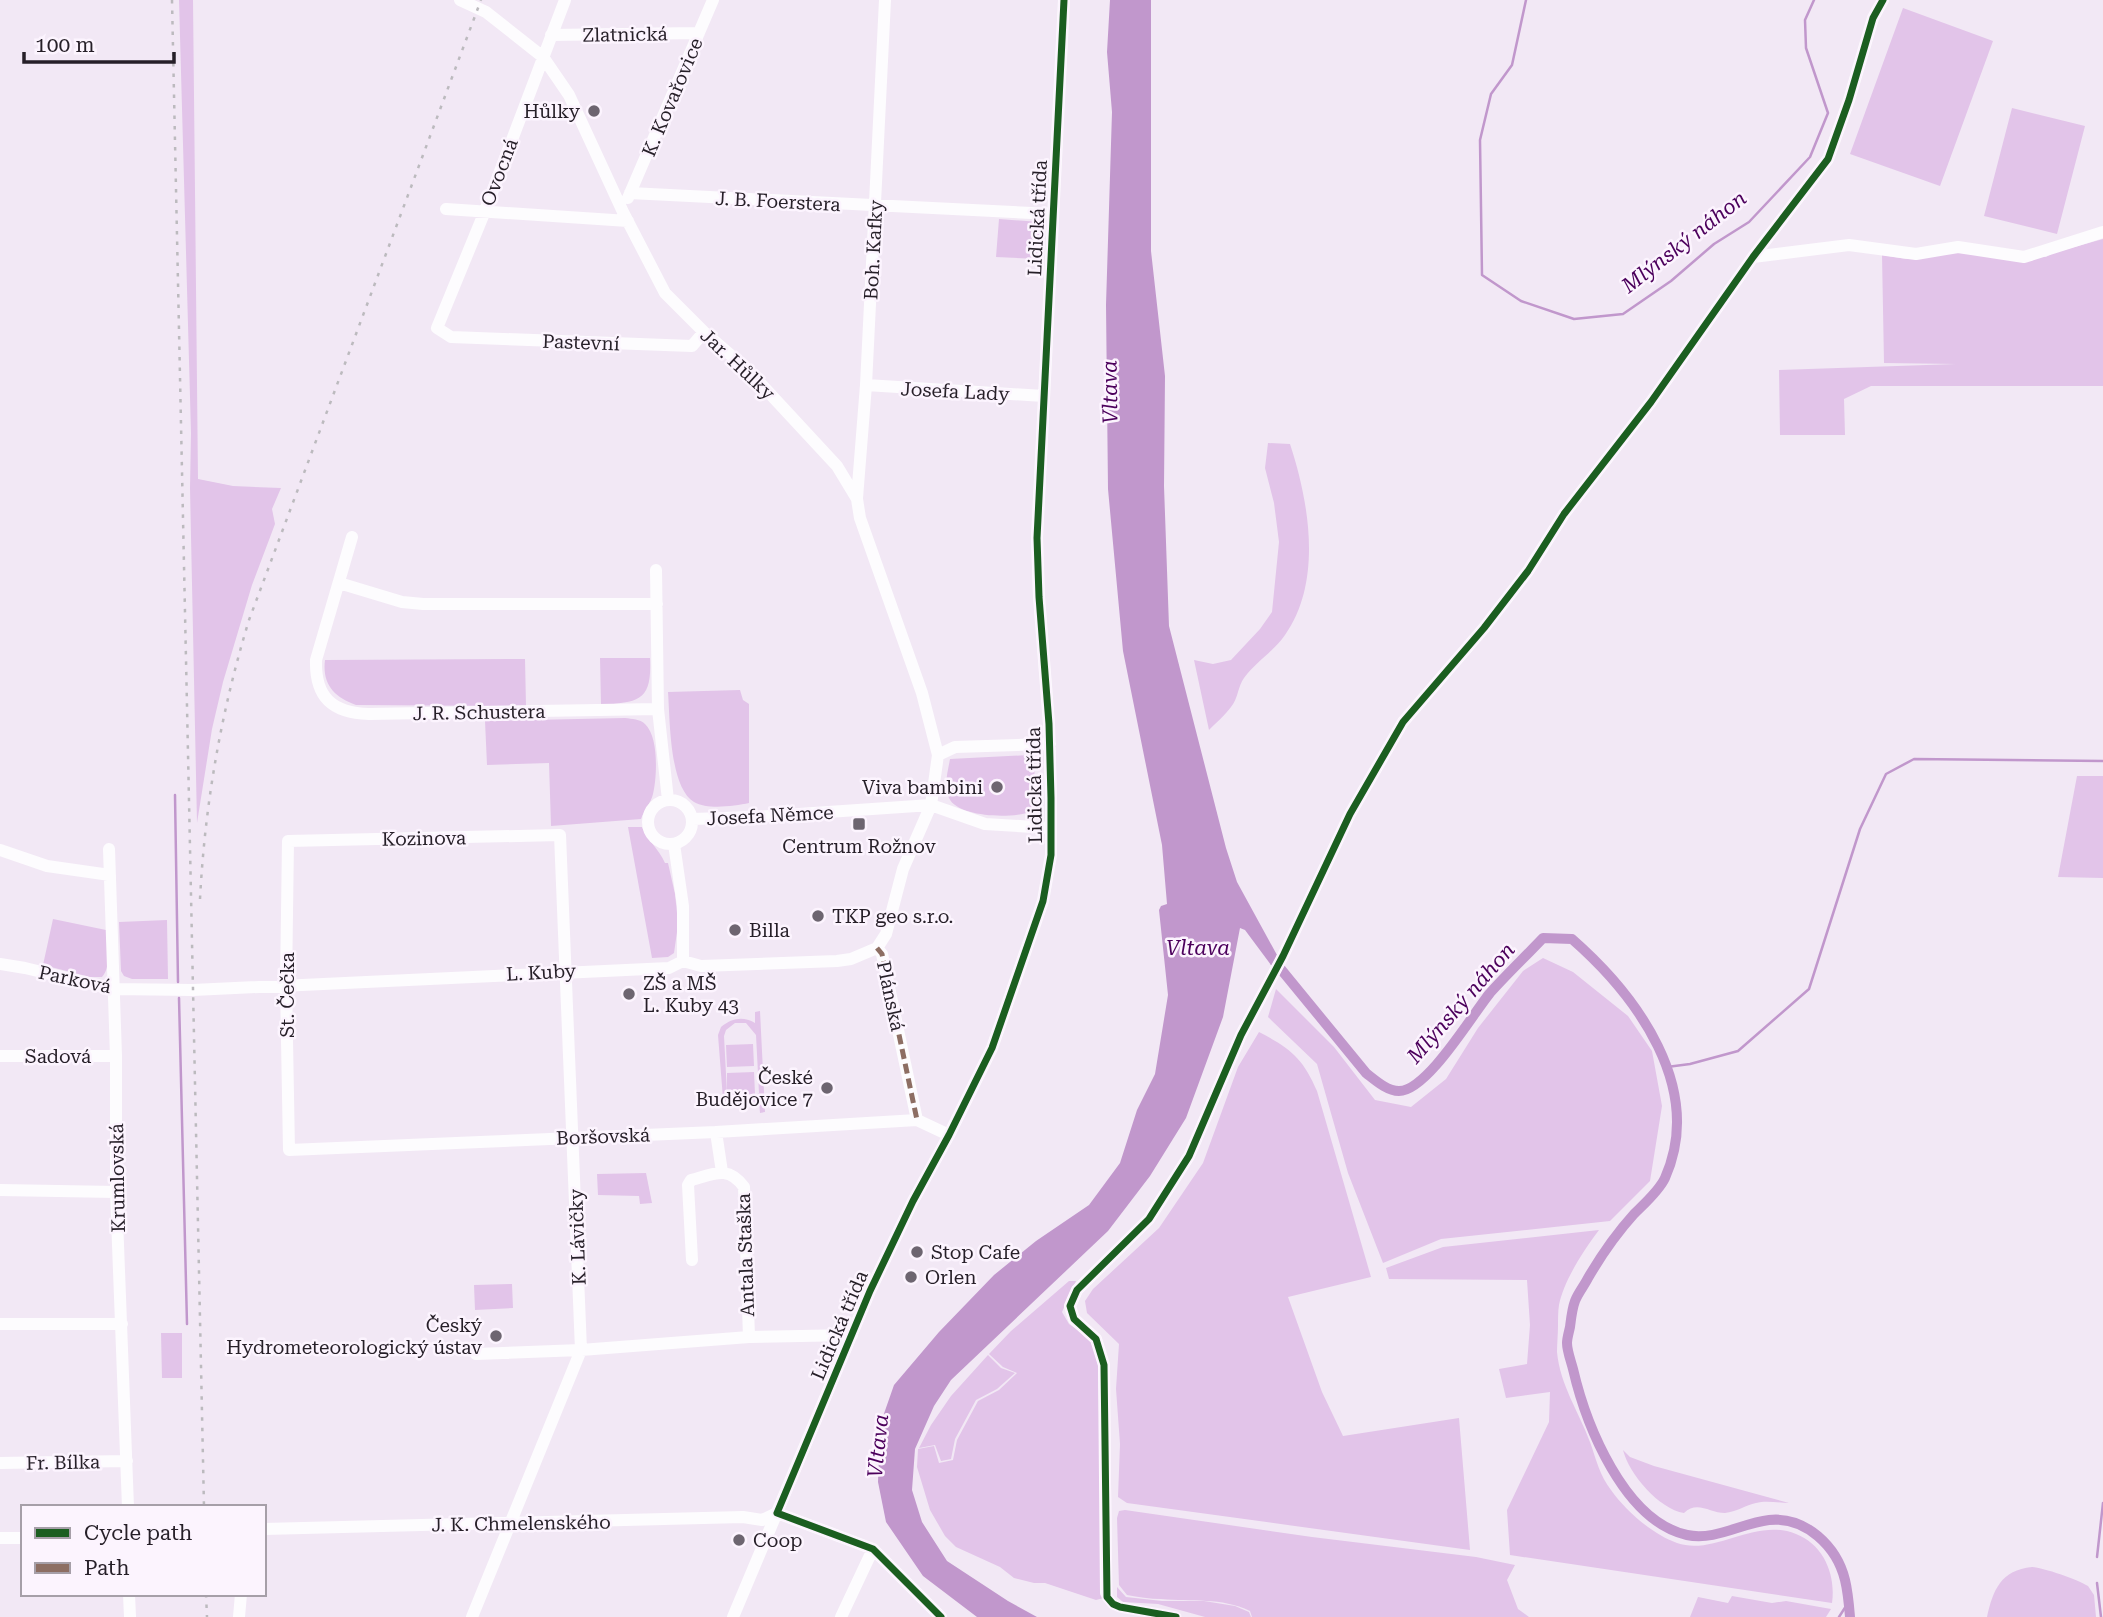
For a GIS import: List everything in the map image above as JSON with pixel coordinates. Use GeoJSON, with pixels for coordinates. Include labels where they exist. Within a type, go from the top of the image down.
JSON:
{"type":"FeatureCollection","features":[{"type":"Feature","properties":{"kind":"street","name":"Jar. Hůlky"},"geometry":{"type":"LineString","coordinates":[[460,0],[479,7],[543,57],[569,95],[625,216],[665,293],[748,370],[837,466],[857,499],[860,518],[922,693],[938,755]]}},
{"type":"Feature","properties":{"kind":"street","name":"Ovocná"},"geometry":{"type":"LineString","coordinates":[[451,337],[437,328],[485,211],[565,0]]}},
{"type":"Feature","properties":{"kind":"street","name":"K. Kovařovice"},"geometry":{"type":"LineString","coordinates":[[625,216],[630,194],[713,0]]}},
{"type":"Feature","properties":{"kind":"street","name":"Boh. Kafky"},"geometry":{"type":"LineString","coordinates":[[857,499],[866,385],[885,0]]}},
{"type":"Feature","properties":{"kind":"street","name":"Lidická třída"},"geometry":{"type":"LineString","coordinates":[[733,1617],[870,1291],[992,1048],[1033,932],[1047,881],[1051,828],[1050,744],[1037,555],[1052,214],[1065,0]]}},
{"type":"Feature","properties":{"kind":"street"},"geometry":{"type":"LineString","coordinates":[[1106,1592],[1104,1365],[1096,1339],[1074,1319],[1070,1306],[1077,1290],[1149,1219],[1189,1156],[1241,1035],[1282,958],[1350,814],[1403,722],[1528,571],[1564,514],[1651,401],[1753,257],[1828,159],[1873,18],[1883,0]]}},
{"type":"Feature","properties":{"kind":"street","name":"Zlatnická"},"geometry":{"type":"LineString","coordinates":[[551,35],[699,33]]}},
{"type":"Feature","properties":{"kind":"street","name":"J. B. Foerstera"},"geometry":{"type":"LineString","coordinates":[[630,194],[1052,214]]}},
{"type":"Feature","properties":{"kind":"street"},"geometry":{"type":"LineString","coordinates":[[446,209],[625,216]]}},
{"type":"Feature","properties":{"kind":"street"},"geometry":{"type":"LineString","coordinates":[[1753,257],[1849,245],[1916,254],[1958,247],[2024,257],[2103,232]]}},
{"type":"Feature","properties":{"kind":"street","name":"Pastevní"},"geometry":{"type":"LineString","coordinates":[[451,337],[692,346],[704,332]]}},
{"type":"Feature","properties":{"kind":"street","name":"Josefa Lady"},"geometry":{"type":"LineString","coordinates":[[866,385],[1044,396]]}},
{"type":"Feature","properties":{"kind":"street"},"geometry":{"type":"LineString","coordinates":[[352,537],[338,583],[402,602],[657,604]]}},
{"type":"Feature","properties":{"kind":"street"},"geometry":{"type":"LineString","coordinates":[[656,570],[659,709],[668,800]]}},
{"type":"Feature","properties":{"kind":"street","name":"J. R. Schustera"},"geometry":{"type":"LineString","coordinates":[[338,583],[316,660],[316,679],[322,693],[335,707],[351,713],[659,709]]}},
{"type":"Feature","properties":{"kind":"street"},"geometry":{"type":"LineString","coordinates":[[938,755],[955,747],[1050,744]]}},
{"type":"Feature","properties":{"kind":"street","name":"Plánská"},"geometry":{"type":"LineString","coordinates":[[917,1120],[883,954],[877,948],[886,934],[903,870],[931,805],[938,755]]}},
{"type":"Feature","properties":{"kind":"street"},"geometry":{"type":"LineString","coordinates":[[668,800],[684,805],[692,819],[688,835],[674,844],[665,844],[656,839],[650,832],[648,823],[654,808],[668,800]]}},
{"type":"Feature","properties":{"kind":"street"},"geometry":{"type":"LineString","coordinates":[[931,805],[985,824],[1051,828]]}},
{"type":"Feature","properties":{"kind":"street","name":"Josefa Němce"},"geometry":{"type":"LineString","coordinates":[[692,819],[931,805]]}},
{"type":"Feature","properties":{"kind":"street","name":"Kozinova"},"geometry":{"type":"LineString","coordinates":[[288,841],[560,835]]}},
{"type":"Feature","properties":{"kind":"street","name":"K. Lávičky"},"geometry":{"type":"LineString","coordinates":[[472,1617],[582,1350],[560,835]]}},
{"type":"Feature","properties":{"kind":"street","name":"St. Čečka"},"geometry":{"type":"LineString","coordinates":[[288,841],[286,985],[289,1150]]}},
{"type":"Feature","properties":{"kind":"street"},"geometry":{"type":"LineString","coordinates":[[674,844],[683,906],[683,961]]}},
{"type":"Feature","properties":{"kind":"street","name":"Krumlovská"},"geometry":{"type":"LineString","coordinates":[[109,849],[116,1056],[116,1192],[128,1505]]}},
{"type":"Feature","properties":{"kind":"street"},"geometry":{"type":"LineString","coordinates":[[0,850],[47,866],[110,874]]}},
{"type":"Feature","properties":{"kind":"street","name":"L. Kuby"},"geometry":{"type":"LineString","coordinates":[[197,990],[669,968],[683,961],[701,966],[837,961],[851,959],[877,948]]}},
{"type":"Feature","properties":{"kind":"street","name":"Parková"},"geometry":{"type":"LineString","coordinates":[[0,964],[113,989],[197,990]]}},
{"type":"Feature","properties":{"kind":"street","name":"Sadová"},"geometry":{"type":"LineString","coordinates":[[0,1055],[116,1056]]}},
{"type":"Feature","properties":{"kind":"street"},"geometry":{"type":"LineString","coordinates":[[917,1120],[949,1135]]}},
{"type":"Feature","properties":{"kind":"street","name":"Boršovská"},"geometry":{"type":"LineString","coordinates":[[289,1150],[716,1132],[917,1120]]}},
{"type":"Feature","properties":{"kind":"street"},"geometry":{"type":"LineString","coordinates":[[716,1132],[722,1172]]}},
{"type":"Feature","properties":{"kind":"street","name":"Antala Staška"},"geometry":{"type":"LineString","coordinates":[[692,1260],[688,1185],[691,1180],[722,1172],[737,1177],[744,1187],[749,1337]]}},
{"type":"Feature","properties":{"kind":"street"},"geometry":{"type":"LineString","coordinates":[[0,1190],[116,1192]]}},
{"type":"Feature","properties":{"kind":"street"},"geometry":{"type":"LineString","coordinates":[[0,1324],[122,1324]]}},
{"type":"Feature","properties":{"kind":"street","name":"Antala Staška"},"geometry":{"type":"LineString","coordinates":[[476,1354],[582,1350],[749,1337],[852,1335]]}},
{"type":"Feature","properties":{"kind":"street","name":"Fr. Bílka"},"geometry":{"type":"LineString","coordinates":[[0,1463],[127,1461]]}},
{"type":"Feature","properties":{"kind":"street"},"geometry":{"type":"LineString","coordinates":[[777,1514],[873,1549],[942,1617]]}},
{"type":"Feature","properties":{"kind":"street","name":"J. K. Chmelenského"},"geometry":{"type":"LineString","coordinates":[[266,1529],[743,1517],[762,1520],[777,1514]]}},
{"type":"Feature","properties":{"kind":"street"},"geometry":{"type":"LineString","coordinates":[[0,1538],[21,1538]]}},
{"type":"Feature","properties":{"kind":"street"},"geometry":{"type":"LineString","coordinates":[[841,1617],[873,1549]]}},
{"type":"Feature","properties":{"kind":"street"},"geometry":{"type":"LineString","coordinates":[[130,1596],[130,1617]]}},
{"type":"Feature","properties":{"kind":"street"},"geometry":{"type":"LineString","coordinates":[[239,1617],[240,1596]]}},
{"type":"Feature","properties":{"kind":"shaded area"},"geometry":{"type":"Polygon","coordinates":[[[179,0],[193,0],[198,479],[233,486],[281,488],[272,509],[275,524],[252,585],[223,682],[212,729],[197,823],[191,433],[179,0]]]}},
{"type":"Feature","properties":{"kind":"shaded area"},"geometry":{"type":"Polygon","coordinates":[[[1903,8],[1993,41],[1940,186],[1850,154],[1903,8]]]}},
{"type":"Feature","properties":{"kind":"shaded area"},"geometry":{"type":"Polygon","coordinates":[[[2012,108],[2085,126],[2057,234],[1984,216],[2012,108]]]}},
{"type":"Feature","properties":{"kind":"shaded area"},"geometry":{"type":"Polygon","coordinates":[[[999,219],[1040,222],[1037,259],[996,257],[999,219]]]}},
{"type":"Feature","properties":{"kind":"shaded area"},"geometry":{"type":"Polygon","coordinates":[[[2103,239],[2103,386],[1871,386],[1844,399],[1845,435],[1780,435],[1779,370],[1956,364],[1884,363],[1882,255],[1906,259],[1960,252],[2046,257],[2103,239]]]}},
{"type":"Feature","properties":{"kind":"shaded area"},"geometry":{"type":"Polygon","coordinates":[[[1268,443],[1290,444],[1303,491],[1309,541],[1304,591],[1297,614],[1285,635],[1244,678],[1233,704],[1209,730],[1194,660],[1213,664],[1231,660],[1272,612],[1279,542],[1274,503],[1265,468],[1268,443]]]}},
{"type":"Feature","properties":{"kind":"shaded area"},"geometry":{"type":"Polygon","coordinates":[[[600,658],[650,658],[646,691],[634,700],[601,705],[600,658]]]}},
{"type":"Feature","properties":{"kind":"shaded area"},"geometry":{"type":"Polygon","coordinates":[[[525,659],[526,706],[356,705],[336,694],[325,676],[325,660],[525,659]]]}},
{"type":"Feature","properties":{"kind":"shaded area"},"geometry":{"type":"Polygon","coordinates":[[[740,690],[743,700],[749,704],[749,803],[721,807],[694,802],[686,794],[675,767],[668,692],[740,690]]]}},
{"type":"Feature","properties":{"kind":"shaded area"},"geometry":{"type":"Polygon","coordinates":[[[625,718],[645,724],[650,730],[655,747],[653,794],[641,819],[551,826],[549,763],[487,765],[485,721],[625,718]]]}},
{"type":"Feature","properties":{"kind":"shaded area"},"geometry":{"type":"Polygon","coordinates":[[[1029,755],[1035,759],[1033,811],[1001,816],[975,813],[954,805],[949,798],[946,784],[950,759],[1029,755]]]}},
{"type":"Feature","properties":{"kind":"shaded area"},"geometry":{"type":"Polygon","coordinates":[[[2077,776],[2103,776],[2103,878],[2058,877],[2077,776]]]}},
{"type":"Feature","properties":{"kind":"shaded area"},"geometry":{"type":"Polygon","coordinates":[[[628,827],[642,827],[665,863],[668,863],[679,932],[674,953],[668,957],[652,958],[628,827]]]}},
{"type":"Feature","properties":{"kind":"shaded area"},"geometry":{"type":"Polygon","coordinates":[[[53,919],[106,930],[108,961],[102,977],[90,977],[43,965],[53,919]]]}},
{"type":"Feature","properties":{"kind":"shaded area"},"geometry":{"type":"Polygon","coordinates":[[[167,920],[168,979],[132,979],[124,976],[121,971],[119,922],[167,920]]]}},
{"type":"Feature","properties":{"kind":"shaded area"},"geometry":{"type":"Polygon","coordinates":[[[1543,958],[1573,972],[1628,1016],[1652,1051],[1662,1106],[1650,1181],[1610,1221],[1441,1239],[1383,1263],[1348,1173],[1317,1064],[1268,1017],[1276,989],[1334,1047],[1375,1100],[1411,1107],[1446,1079],[1478,1028],[1523,971],[1543,958]]]}},
{"type":"Feature","properties":{"kind":"shaded area"},"geometry":{"type":"Polygon","coordinates":[[[760,1011],[765,1112],[760,1113],[759,1101],[741,1108],[723,1099],[718,1035],[721,1027],[733,1020],[746,1019],[755,1023],[755,1012],[760,1011]],[[735,1023],[726,1030],[724,1036],[727,1093],[727,1073],[754,1072],[755,1094],[728,1095],[730,1100],[748,1103],[759,1093],[756,1035],[746,1023],[735,1023]]]}},
{"type":"Feature","properties":{"kind":"shaded area"},"geometry":{"type":"Polygon","coordinates":[[[1259,1032],[1279,1043],[1301,1062],[1317,1091],[1371,1277],[1288,1297],[1322,1392],[1343,1436],[1459,1418],[1470,1550],[1127,1503],[1118,1497],[1120,1444],[1116,1389],[1119,1344],[1087,1313],[1085,1301],[1093,1289],[1159,1228],[1203,1163],[1238,1067],[1259,1032]]]}},
{"type":"Feature","properties":{"kind":"shaded area"},"geometry":{"type":"Polygon","coordinates":[[[753,1044],[754,1066],[727,1067],[726,1045],[753,1044]]]}},
{"type":"Feature","properties":{"kind":"shaded area"},"geometry":{"type":"Polygon","coordinates":[[[646,1173],[652,1203],[640,1204],[639,1196],[598,1195],[597,1174],[646,1173]]]}},
{"type":"Feature","properties":{"kind":"shaded area"},"geometry":{"type":"Polygon","coordinates":[[[1599,1230],[1565,1286],[1558,1310],[1557,1352],[1566,1387],[1607,1485],[1640,1521],[1677,1543],[1706,1545],[1765,1530],[1781,1530],[1806,1539],[1821,1553],[1826,1562],[1832,1582],[1832,1603],[1510,1555],[1507,1510],[1549,1422],[1550,1392],[1506,1398],[1499,1369],[1527,1364],[1530,1325],[1527,1280],[1389,1279],[1386,1268],[1443,1247],[1599,1230]]]}},
{"type":"Feature","properties":{"kind":"shaded area"},"geometry":{"type":"Polygon","coordinates":[[[1069,1281],[1076,1281],[1062,1312],[1069,1324],[1089,1338],[1100,1364],[1104,1598],[1096,1600],[1045,1583],[1014,1578],[1000,1567],[956,1547],[945,1536],[930,1510],[917,1467],[918,1449],[934,1446],[939,1463],[953,1460],[957,1440],[978,1401],[999,1390],[1017,1373],[1003,1367],[989,1354],[1011,1331],[1069,1281]]]}},
{"type":"Feature","properties":{"kind":"shaded area"},"geometry":{"type":"Polygon","coordinates":[[[512,1284],[513,1308],[475,1310],[474,1285],[512,1284]]]}},
{"type":"Feature","properties":{"kind":"shaded area"},"geometry":{"type":"Polygon","coordinates":[[[161,1333],[182,1333],[182,1378],[162,1378],[161,1333]]]}},
{"type":"Feature","properties":{"kind":"shaded area"},"geometry":{"type":"Polygon","coordinates":[[[988,1355],[1001,1368],[1015,1373],[997,1389],[976,1400],[955,1439],[951,1459],[941,1461],[935,1445],[919,1448],[951,1396],[988,1355]]]}},
{"type":"Feature","properties":{"kind":"shaded area"},"geometry":{"type":"Polygon","coordinates":[[[1623,1450],[1630,1457],[1654,1466],[1789,1503],[1760,1502],[1725,1513],[1699,1507],[1684,1513],[1674,1510],[1646,1489],[1623,1450]]]}},
{"type":"Feature","properties":{"kind":"shaded area"},"geometry":{"type":"Polygon","coordinates":[[[1119,1511],[1476,1557],[1515,1565],[1507,1580],[1518,1609],[1529,1617],[1252,1617],[1250,1611],[1228,1604],[1127,1595],[1119,1585],[1117,1518],[1119,1511]]]}},
{"type":"Feature","properties":{"kind":"shaded area"},"geometry":{"type":"Polygon","coordinates":[[[2032,1567],[2060,1574],[2088,1586],[2094,1595],[2096,1617],[1987,1617],[1992,1598],[2000,1583],[2013,1572],[2032,1567]]]}},
{"type":"Feature","properties":{"kind":"shaded area"},"geometry":{"type":"Polygon","coordinates":[[[1117,1587],[1126,1597],[1162,1601],[1204,1601],[1235,1606],[1249,1612],[1251,1617],[1205,1617],[1158,1604],[1123,1602],[1117,1597],[1117,1587]]]}},
{"type":"Feature","properties":{"kind":"shaded area"},"geometry":{"type":"Polygon","coordinates":[[[1732,1596],[1831,1609],[1826,1617],[1690,1617],[1698,1597],[1728,1603],[1732,1596]]]}},
{"type":"Feature","properties":{"kind":"water","name":"Vltava"},"geometry":{"type":"Polygon","coordinates":[[[1110,0],[1151,0],[1151,251],[1165,376],[1164,486],[1169,626],[1237,882],[1277,955],[1271,965],[1245,930],[1240,928],[1223,1017],[1186,1118],[1150,1176],[1108,1231],[951,1380],[934,1406],[915,1449],[912,1490],[922,1522],[947,1561],[1037,1617],[977,1617],[923,1576],[886,1522],[878,1482],[880,1425],[894,1385],[939,1332],[994,1275],[1036,1241],[1089,1205],[1120,1163],[1137,1110],[1155,1074],[1168,995],[1159,910],[1167,904],[1162,845],[1123,651],[1108,489],[1106,305],[1112,112],[1107,52],[1110,0]]]}},
{"type":"Feature","properties":{"kind":"waterway","name":"Mlýnský náhon"},"geometry":{"type":"LineString","coordinates":[[1526,0],[1512,65],[1491,94],[1480,140],[1482,275],[1521,301],[1574,319],[1623,314],[1671,281],[1714,244],[1749,222],[1810,157],[1828,113],[1806,48],[1805,20],[1814,0]]}},
{"type":"Feature","properties":{"kind":"waterway"},"geometry":{"type":"LineString","coordinates":[[1667,1067],[1690,1064],[1738,1051],[1809,989],[1860,829],[1886,774],[1914,759],[2103,761]]}},
{"type":"Feature","properties":{"kind":"waterway"},"geometry":{"type":"LineString","coordinates":[[175,795],[178,982]]}},
{"type":"Feature","properties":{"kind":"waterway","name":"Mlýnský náhon"},"geometry":{"type":"LineString","coordinates":[[1275,962],[1366,1073],[1395,1091],[1410,1088],[1435,1066],[1490,993],[1543,938],[1572,939],[1620,988],[1641,1016],[1658,1046],[1670,1078],[1676,1111],[1675,1144],[1662,1183],[1609,1245],[1574,1304],[1567,1346],[1587,1417],[1611,1468],[1627,1491],[1644,1511],[1665,1526],[1687,1535],[1708,1536],[1759,1522],[1783,1520],[1795,1523],[1818,1536],[1835,1556],[1841,1568],[1847,1589],[1850,1617]]}},
{"type":"Feature","properties":{"kind":"waterway"},"geometry":{"type":"LineString","coordinates":[[179,998],[187,1324]]}},
{"type":"Feature","properties":{"kind":"waterway"},"geometry":{"type":"LineString","coordinates":[[2097,1557],[2103,1503]]}},
{"type":"Feature","properties":{"kind":"waterway"},"geometry":{"type":"LineString","coordinates":[[2097,1583],[2101,1617]]}},
{"type":"Feature","properties":{"kind":"waterway"},"geometry":{"type":"LineString","coordinates":[[1839,1617],[1848,1603]]}},
{"type":"Feature","properties":{"kind":"railway"},"geometry":{"type":"LineString","coordinates":[[172,0],[204,1505]]}},
{"type":"Feature","properties":{"kind":"railway"},"geometry":{"type":"LineString","coordinates":[[200,899],[216,758],[230,689],[249,620],[481,0]]}},
{"type":"Feature","properties":{"kind":"railway"},"geometry":{"type":"LineString","coordinates":[[206,1596],[207,1617]]}},
{"type":"Feature","properties":{"kind":"marked path"},"geometry":{"type":"LineString","coordinates":[[877,948],[882,954],[917,1120]]}},
{"type":"Feature","properties":{"kind":"cycle path"},"geometry":{"type":"LineString","coordinates":[[941,1617],[873,1549],[777,1513],[870,1291],[992,1048],[1043,901],[1051,855],[1051,798],[1037,538],[1064,0]]}},
{"type":"Feature","properties":{"kind":"cycle path"},"geometry":{"type":"LineString","coordinates":[[1176,1617],[1120,1607],[1107,1597],[1104,1365],[1096,1339],[1074,1319],[1070,1306],[1077,1290],[1149,1219],[1189,1156],[1241,1035],[1283,956],[1350,814],[1403,722],[1484,628],[1528,571],[1564,514],[1651,402],[1753,257],[1828,159],[1873,18],[1883,0]]}},
{"type":"Feature","properties":{"kind":"place","name":"Hůlky"},"geometry":{"type":"Point","coordinates":[594,111]}},
{"type":"Feature","properties":{"kind":"place","name":"Viva bambini"},"geometry":{"type":"Point","coordinates":[997,787]}},
{"type":"Feature","properties":{"kind":"place","name":"Centrum Rožnov"},"geometry":{"type":"Point","coordinates":[859,824]}},
{"type":"Feature","properties":{"kind":"place","name":"TKP geo s.r.o."},"geometry":{"type":"Point","coordinates":[818,916]}},
{"type":"Feature","properties":{"kind":"place","name":"Billa"},"geometry":{"type":"Point","coordinates":[735,930]}},
{"type":"Feature","properties":{"kind":"place","name":"ZŠ a MŠ L. Kuby 43"},"geometry":{"type":"Point","coordinates":[629,994]}},
{"type":"Feature","properties":{"kind":"place","name":"České Budějovice 7"},"geometry":{"type":"Point","coordinates":[827,1088]}},
{"type":"Feature","properties":{"kind":"place","name":"Stop Cafe"},"geometry":{"type":"Point","coordinates":[917,1252]}},
{"type":"Feature","properties":{"kind":"place","name":"Orlen"},"geometry":{"type":"Point","coordinates":[911,1277]}},
{"type":"Feature","properties":{"kind":"place","name":"Český Hydrometeorologický ústav"},"geometry":{"type":"Point","coordinates":[496,1336]}},
{"type":"Feature","properties":{"kind":"place","name":"Coop"},"geometry":{"type":"Point","coordinates":[739,1540]}}]}
